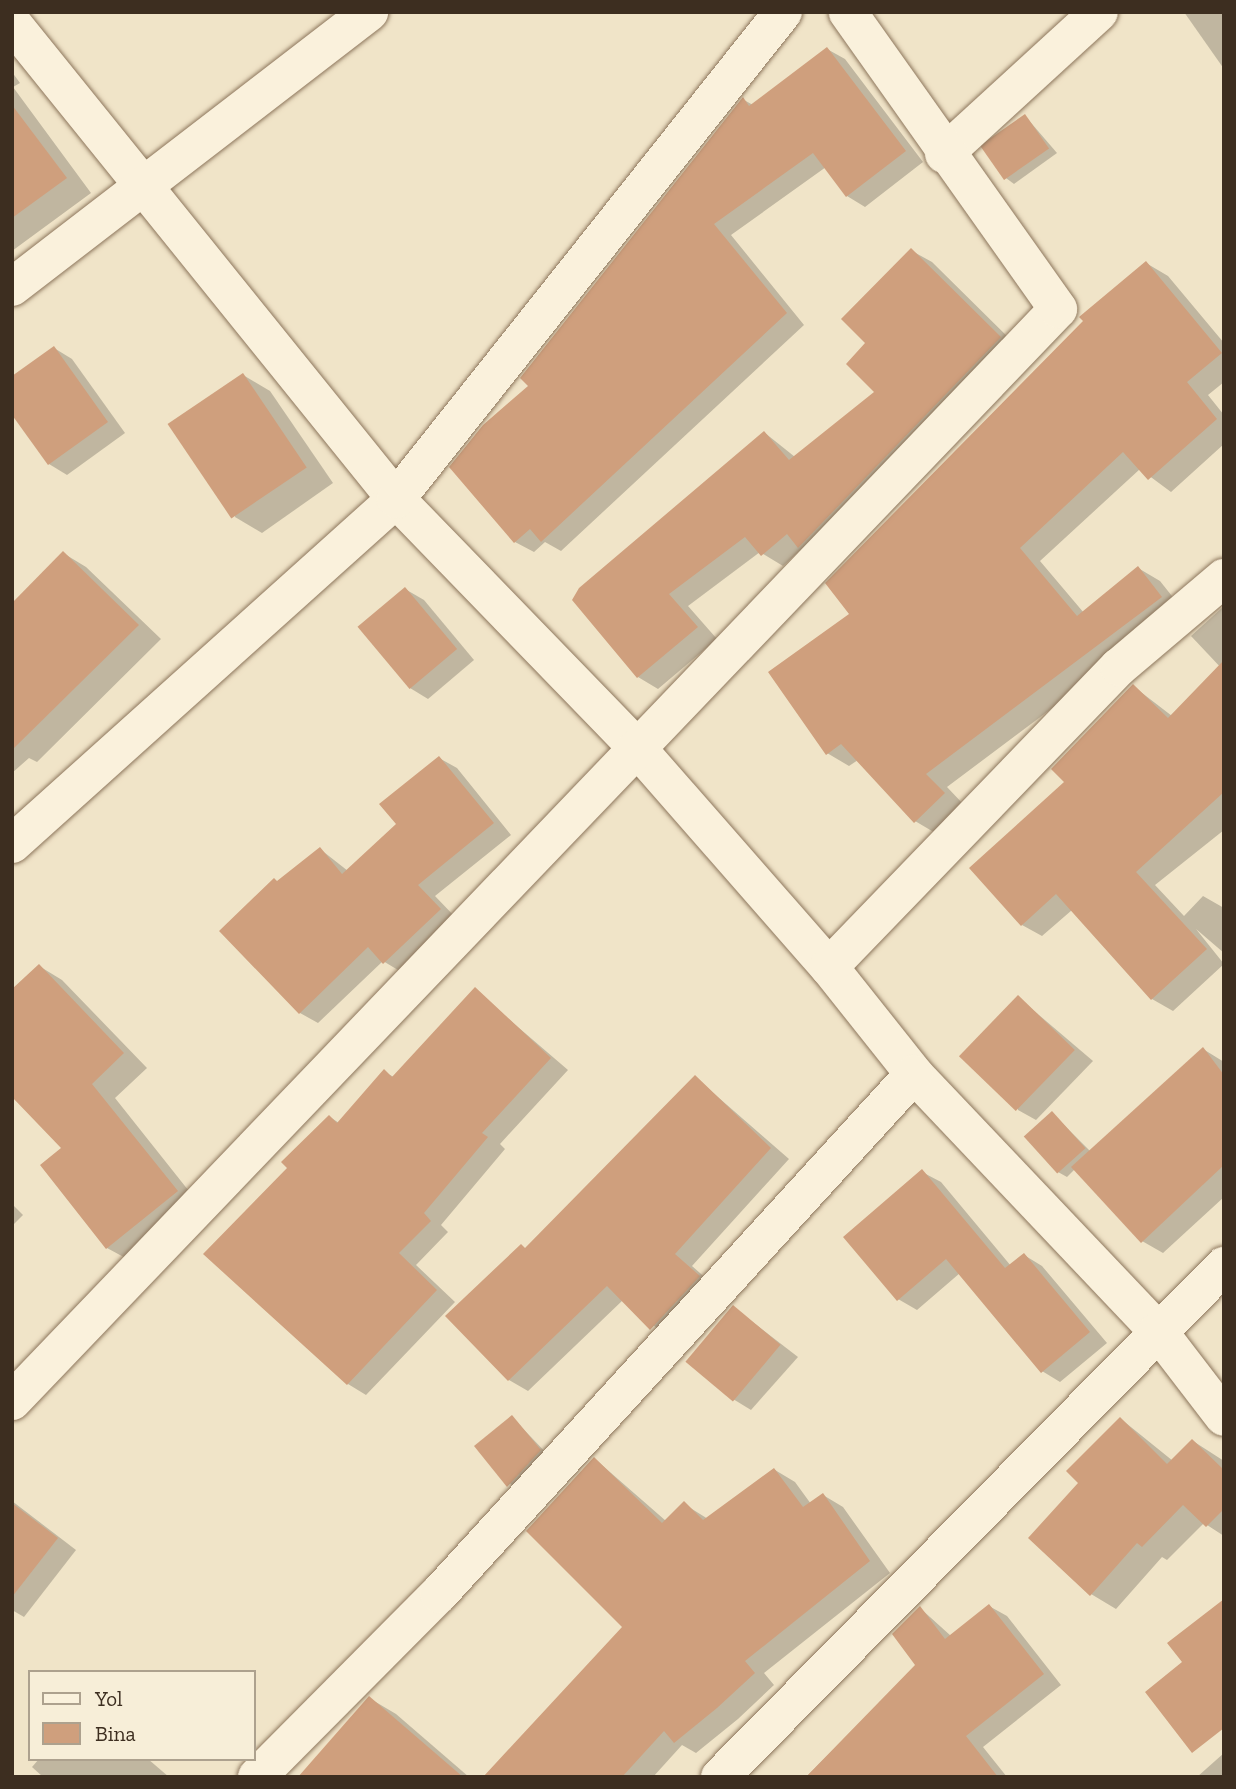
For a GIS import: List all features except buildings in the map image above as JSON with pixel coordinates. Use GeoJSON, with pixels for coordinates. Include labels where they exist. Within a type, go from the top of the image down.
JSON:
{"type":"FeatureCollection","features":[{"type":"Feature","properties":{"kind":"street"},"geometry":{"type":"LineString","coordinates":[[12,287],[369,12]]}},
{"type":"Feature","properties":{"kind":"street"},"geometry":{"type":"LineString","coordinates":[[12,844],[397,499],[783,12]]}},
{"type":"Feature","properties":{"kind":"street"},"geometry":{"type":"LineString","coordinates":[[12,1401],[1058,309],[944,155],[848,12]]}},
{"type":"Feature","properties":{"kind":"street"},"geometry":{"type":"LineString","coordinates":[[944,155],[1099,12]]}},
{"type":"Feature","properties":{"kind":"street"},"geometry":{"type":"LineString","coordinates":[[12,23],[140,187],[397,499],[637,748],[829,967],[914,1074],[1158,1331],[1224,1418]]}},
{"type":"Feature","properties":{"kind":"street"},"geometry":{"type":"LineString","coordinates":[[829,967],[1119,667],[1224,578]]}},
{"type":"Feature","properties":{"kind":"street"},"geometry":{"type":"LineString","coordinates":[[257,1777],[439,1594],[914,1074]]}},
{"type":"Feature","properties":{"kind":"street"},"geometry":{"type":"LineString","coordinates":[[720,1777],[1224,1266]]}}]}
